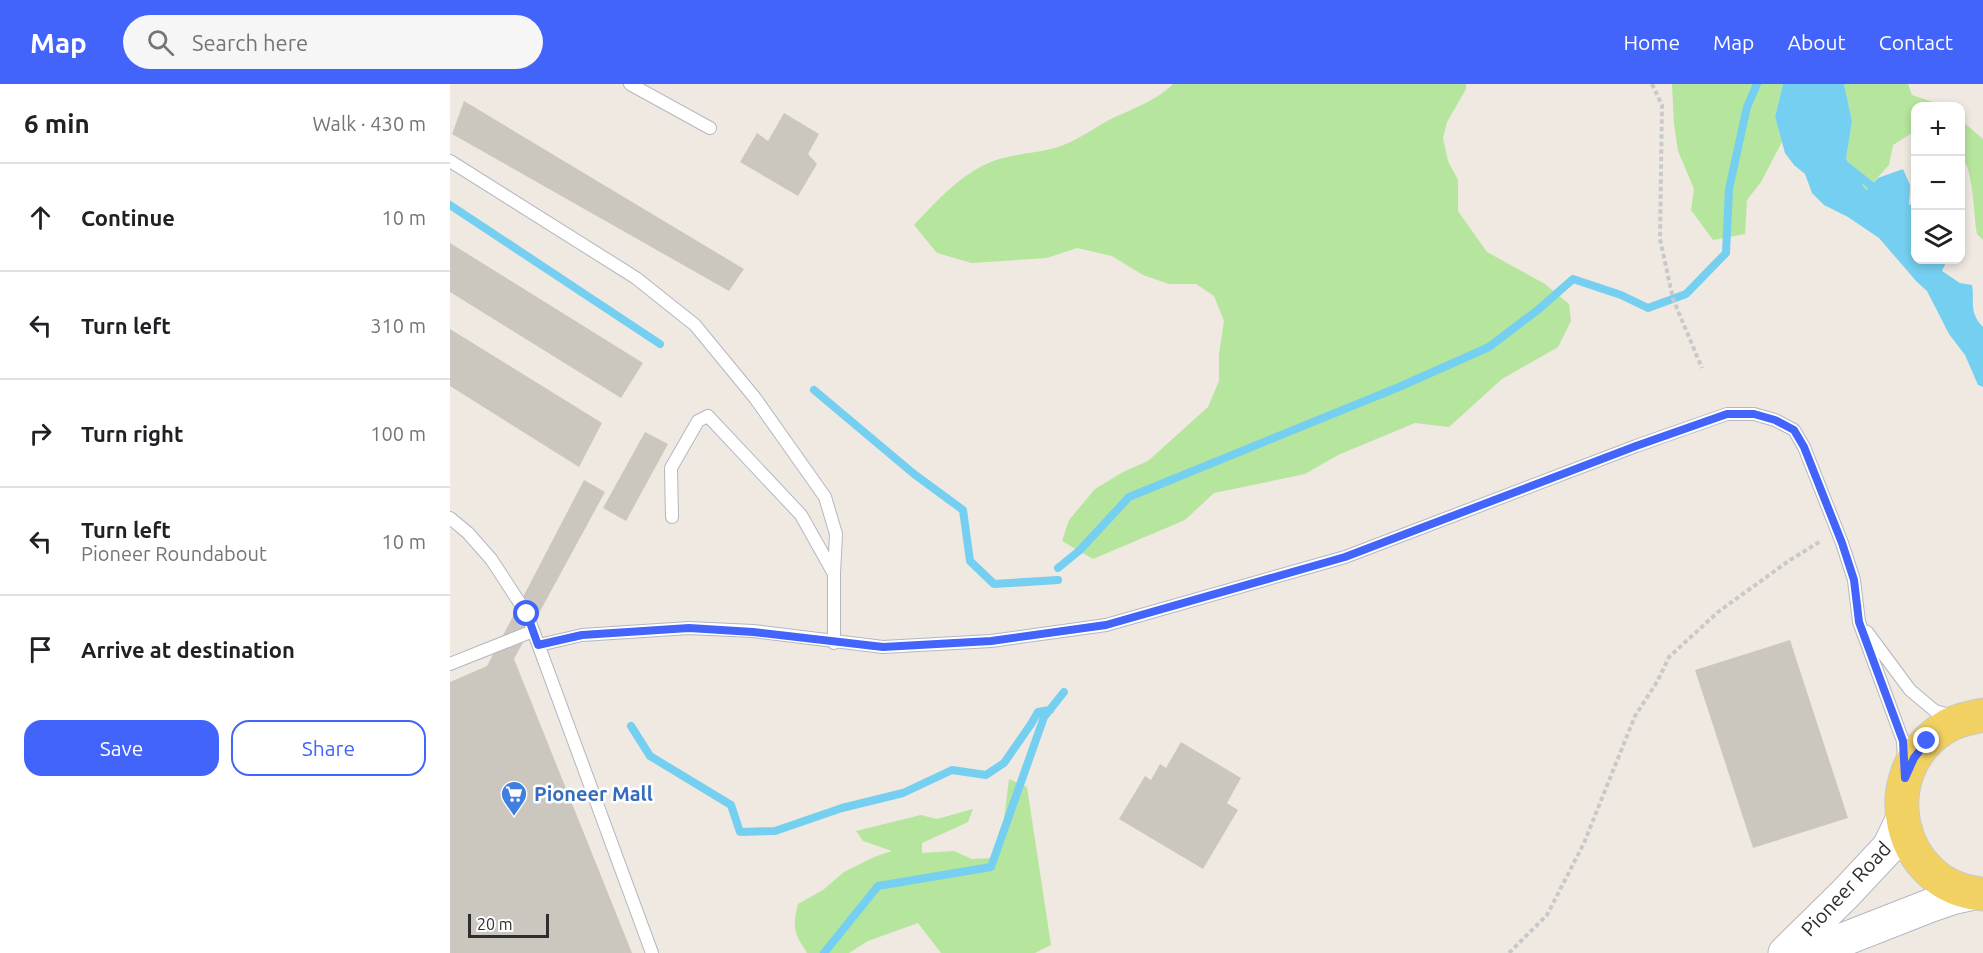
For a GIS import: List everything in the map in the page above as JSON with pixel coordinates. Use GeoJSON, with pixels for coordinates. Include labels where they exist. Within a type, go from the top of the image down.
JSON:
{"type":"FeatureCollection","features":[{"type":"Feature","properties":{"kind":"main road"},"geometry":{"type":"LineString","coordinates":[[1973,717],[1944,727],[1927,741],[1914,758],[1905,778],[1901,799],[1902,820],[1909,841],[1920,860],[1935,875],[1954,886],[1979,893]]}},
{"type":"Feature","properties":{"kind":"main road","name":"Pioneer Road"},"geometry":{"type":"LineString","coordinates":[[1785,953],[1889,847],[1902,820]]}},
{"type":"Feature","properties":{"kind":"main road","name":"Pioneer Road"},"geometry":{"type":"LineString","coordinates":[[1809,953],[1929,906],[1952,898],[1979,893]]}},
{"type":"Feature","properties":{"kind":"lane"},"geometry":{"type":"LineString","coordinates":[[630,84],[710,128]]}},
{"type":"Feature","properties":{"kind":"lane"},"geometry":{"type":"LineString","coordinates":[[450,161],[636,278],[695,325],[755,398],[825,497],[836,534],[834,643]]}},
{"type":"Feature","properties":{"kind":"lane"},"geometry":{"type":"LineString","coordinates":[[538,645],[582,635],[689,628],[753,632],[883,647],[991,641],[1106,625],[1345,557],[1636,446],[1727,414],[1754,414],[1775,420],[1794,430],[1804,447],[1854,580],[1859,622],[1903,741],[1905,778]]}},
{"type":"Feature","properties":{"kind":"lane"},"geometry":{"type":"LineString","coordinates":[[672,518],[671,468],[698,421],[708,416],[801,515],[834,573]]}},
{"type":"Feature","properties":{"kind":"lane"},"geometry":{"type":"LineString","coordinates":[[450,518],[468,533],[491,559],[527,614],[652,953]]}},
{"type":"Feature","properties":{"kind":"lane"},"geometry":{"type":"LineString","coordinates":[[1859,622],[1910,690],[1935,711],[1973,717]]}},
{"type":"Feature","properties":{"kind":"lane"},"geometry":{"type":"LineString","coordinates":[[450,664],[533,631]]}},
{"type":"Feature","properties":{"kind":"path"},"geometry":{"type":"LineString","coordinates":[[1652,84],[1662,105],[1660,239],[1673,299],[1702,368]]}},
{"type":"Feature","properties":{"kind":"path"},"geometry":{"type":"LineString","coordinates":[[1509,953],[1547,915],[1584,843],[1635,716],[1670,657],[1718,612],[1790,560],[1837,531]]}},
{"type":"Feature","properties":{"kind":"green space"},"geometry":{"type":"Polygon","coordinates":[[[1173,84],[1466,84],[1466,89],[1447,122],[1443,138],[1448,161],[1458,180],[1458,211],[1487,252],[1545,284],[1569,304],[1571,321],[1558,347],[1502,379],[1449,427],[1415,423],[1338,455],[1305,474],[1214,493],[1185,520],[1093,559],[1062,541],[1069,520],[1095,489],[1123,472],[1148,461],[1208,407],[1219,381],[1219,354],[1224,321],[1214,296],[1196,284],[1169,284],[1143,275],[1112,256],[1077,248],[1047,258],[972,263],[937,253],[914,225],[961,179],[984,165],[1003,158],[1048,150],[1069,142],[1151,100],[1173,84]]]}},
{"type":"Feature","properties":{"kind":"green space"},"geometry":{"type":"Polygon","coordinates":[[[1672,84],[1783,84],[1775,117],[1782,142],[1761,182],[1747,200],[1745,234],[1713,240],[1691,210],[1694,189],[1678,151],[1672,84]]]}},
{"type":"Feature","properties":{"kind":"green space"},"geometry":{"type":"Polygon","coordinates":[[[1844,84],[1908,84],[1912,95],[1933,102],[1911,102],[1911,134],[1893,145],[1889,165],[1866,190],[1846,159],[1852,121],[1844,84]]]}},
{"type":"Feature","properties":{"kind":"green space"},"geometry":{"type":"Polygon","coordinates":[[[1965,123],[1983,139],[1983,240],[1977,234],[1965,163],[1965,123]]]}},
{"type":"Feature","properties":{"kind":"green space"},"geometry":{"type":"Polygon","coordinates":[[[1009,779],[1027,787],[1051,945],[1035,953],[941,953],[918,923],[868,941],[849,953],[807,953],[795,930],[798,904],[823,890],[844,872],[892,851],[863,841],[856,831],[921,815],[937,819],[973,809],[968,822],[922,843],[922,853],[954,851],[972,859],[993,858],[1002,835],[1009,779]]]}},
{"type":"Feature","properties":{"kind":"water"},"geometry":{"type":"Polygon","coordinates":[[[1783,84],[1844,84],[1852,121],[1846,159],[1866,190],[1878,178],[1903,169],[1910,185],[1911,264],[1945,264],[1942,271],[1960,283],[1972,285],[1975,316],[1983,327],[1983,387],[1978,385],[1965,355],[1949,334],[1927,291],[1879,238],[1848,217],[1824,205],[1812,193],[1805,174],[1785,153],[1775,117],[1783,84]]]}},
{"type":"Feature","properties":{"kind":"building"},"geometry":{"type":"Polygon","coordinates":[[[464,101],[744,269],[729,291],[452,134],[464,101]]]}},
{"type":"Feature","properties":{"kind":"building"},"geometry":{"type":"Polygon","coordinates":[[[784,113],[819,134],[808,154],[817,164],[798,196],[740,162],[757,133],[768,141],[784,113]]]}},
{"type":"Feature","properties":{"kind":"building"},"geometry":{"type":"Polygon","coordinates":[[[450,243],[643,363],[621,398],[450,292],[450,243]]]}},
{"type":"Feature","properties":{"kind":"building"},"geometry":{"type":"Polygon","coordinates":[[[450,329],[602,423],[579,467],[450,386],[450,329]]]}},
{"type":"Feature","properties":{"kind":"building"},"geometry":{"type":"Polygon","coordinates":[[[645,432],[668,444],[626,521],[603,508],[645,432]]]}},
{"type":"Feature","properties":{"kind":"building","name":"Pioneer Mall"},"geometry":{"type":"Polygon","coordinates":[[[584,480],[605,492],[514,659],[632,953],[450,953],[450,682],[487,666],[584,480]]]}},
{"type":"Feature","properties":{"kind":"building"},"geometry":{"type":"Polygon","coordinates":[[[1790,640],[1848,818],[1753,848],[1695,670],[1790,640]]]}},
{"type":"Feature","properties":{"kind":"building"},"geometry":{"type":"Polygon","coordinates":[[[1181,742],[1241,778],[1227,803],[1238,810],[1203,869],[1119,819],[1145,776],[1151,780],[1160,764],[1166,768],[1181,742]]]}},
{"type":"Feature","properties":{"kind":"waterway"},"geometry":{"type":"LineString","coordinates":[[1058,568],[1080,550],[1129,497],[1399,387],[1489,347],[1539,309],[1573,279],[1621,295],[1648,308],[1686,294],[1726,253],[1729,189],[1747,107],[1757,84]]}},
{"type":"Feature","properties":{"kind":"waterway"},"geometry":{"type":"LineString","coordinates":[[1848,167],[1878,191]]}},
{"type":"Feature","properties":{"kind":"waterway"},"geometry":{"type":"LineString","coordinates":[[450,205],[660,344]]}},
{"type":"Feature","properties":{"kind":"waterway"},"geometry":{"type":"LineString","coordinates":[[814,390],[914,474],[963,510],[970,561],[994,584],[1058,580]]}},
{"type":"Feature","properties":{"kind":"waterway"},"geometry":{"type":"LineString","coordinates":[[824,953],[878,886],[991,867],[1044,717],[1064,692]]}},
{"type":"Feature","properties":{"kind":"waterway"},"geometry":{"type":"LineString","coordinates":[[631,726],[650,756],[731,805],[740,832],[775,831],[842,808],[903,793],[952,770],[986,775],[1004,763],[1038,712],[1050,710]]}},
{"type":"Feature","properties":{"kind":"place","name":"Pioneer Mall"},"geometry":{"type":"Point","coordinates":[514,817]}},
{"type":"Feature","properties":{"kind":"route"},"geometry":{"type":"LineString","coordinates":[[527,614],[538,645],[582,635],[689,628],[753,632],[883,647],[991,641],[1106,625],[1345,557],[1636,446],[1727,414],[1754,414],[1775,420],[1794,430],[1804,447],[1854,580],[1859,622],[1903,741],[1905,778],[1914,758],[1927,741]]}}]}
